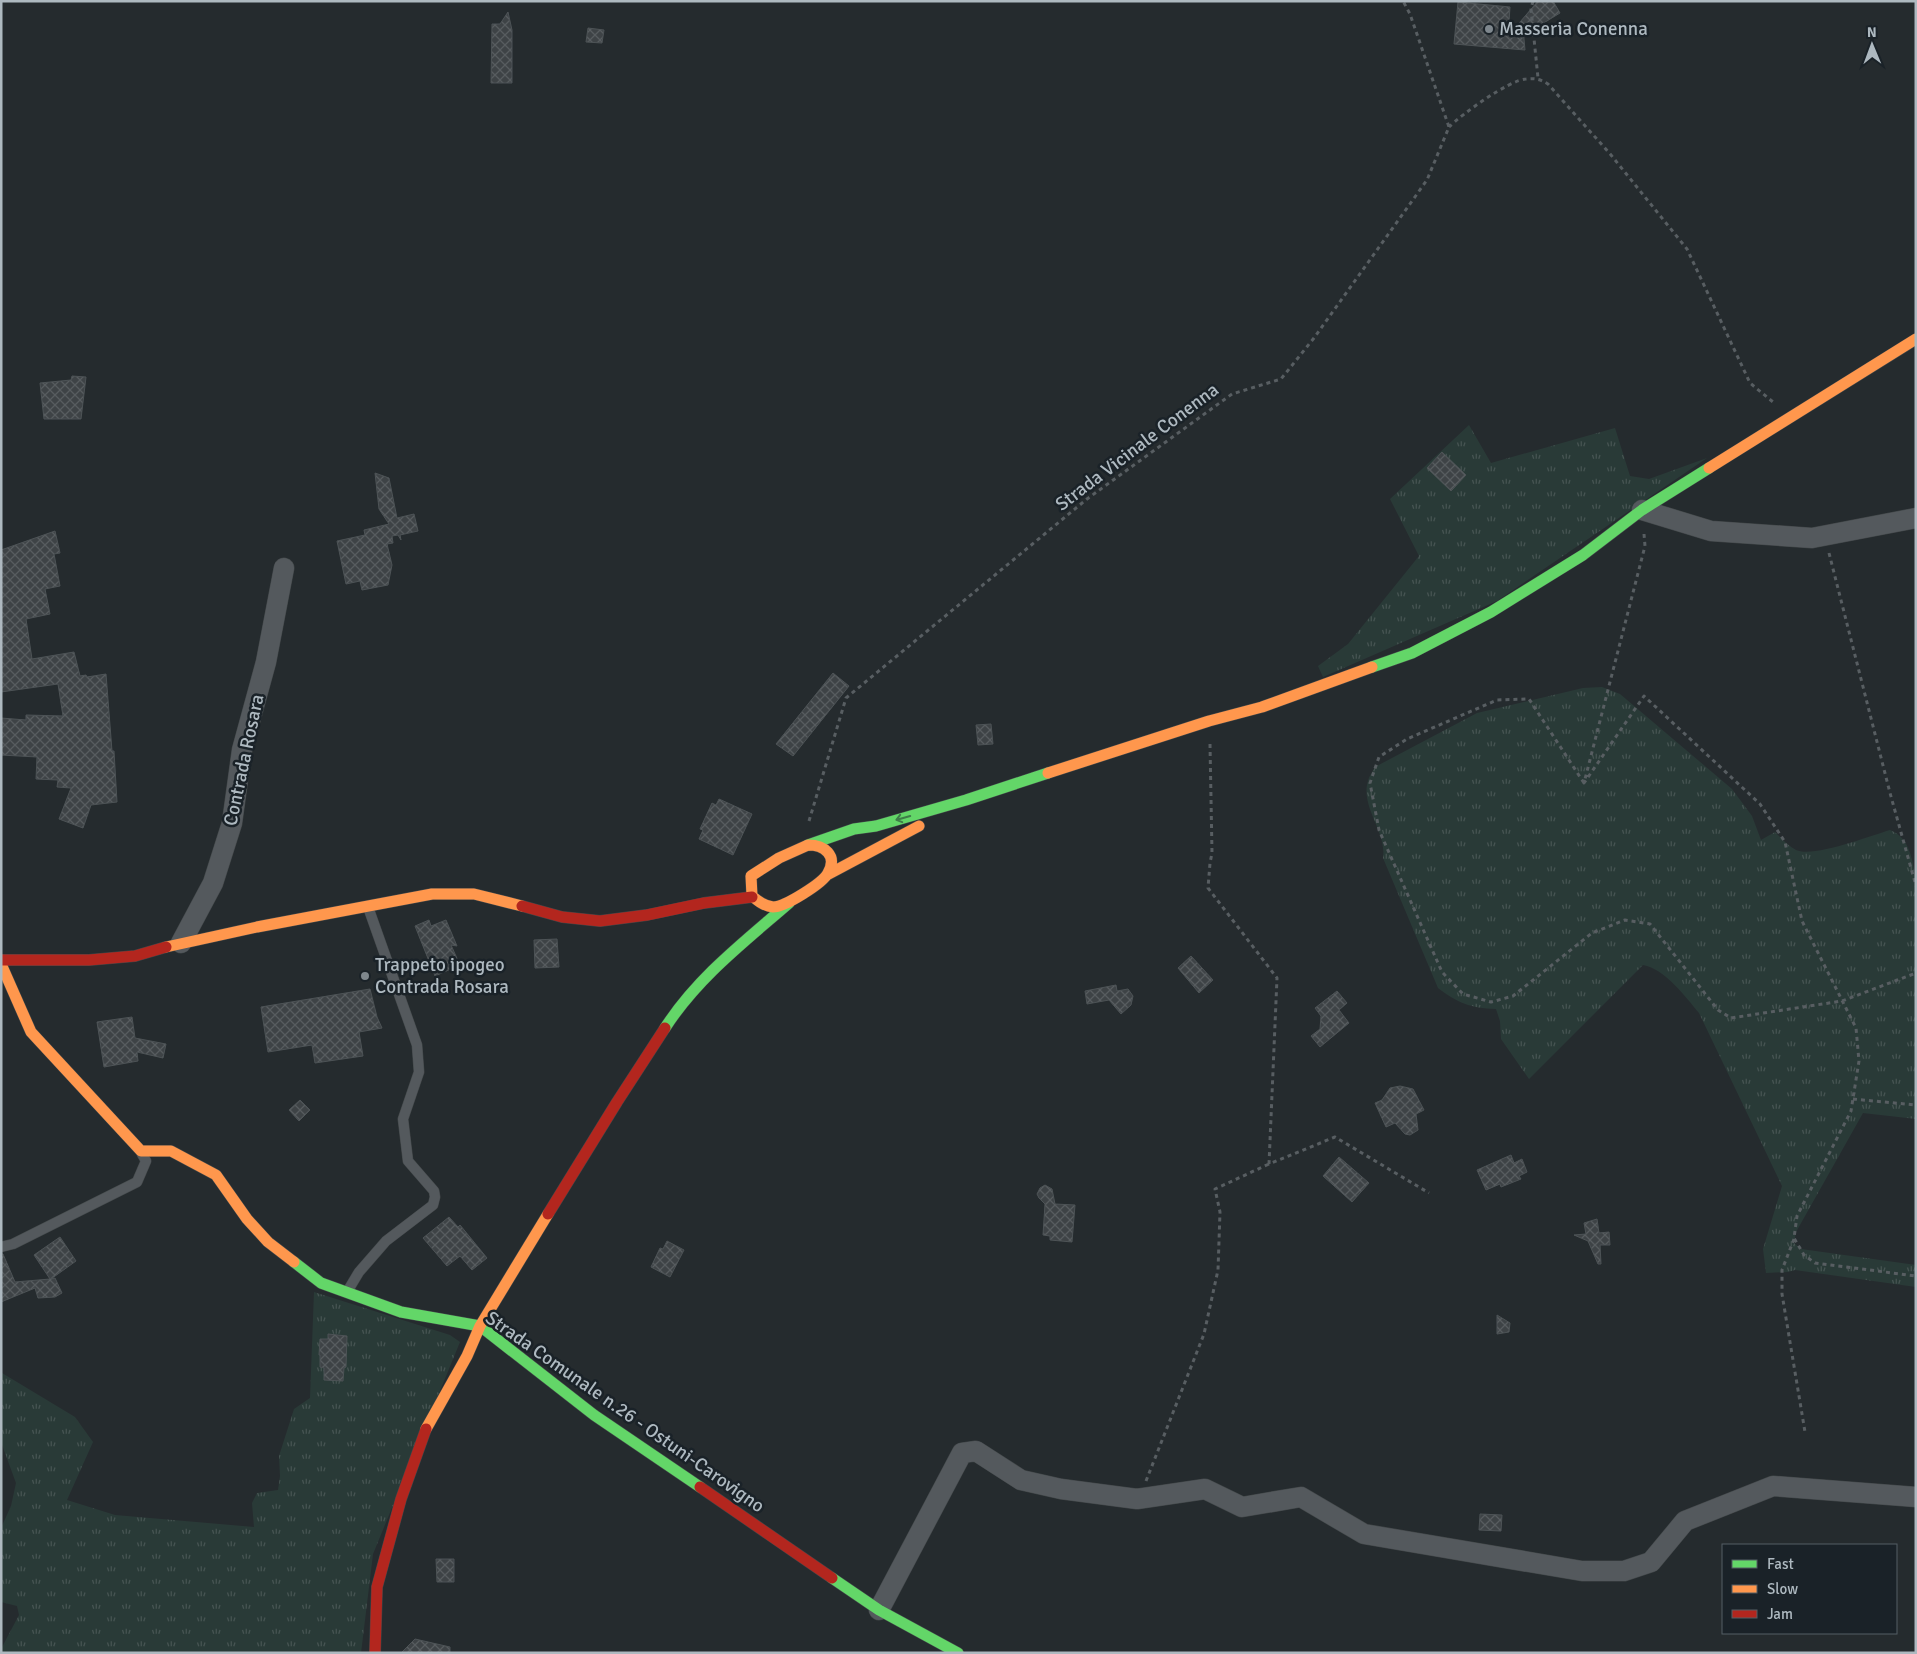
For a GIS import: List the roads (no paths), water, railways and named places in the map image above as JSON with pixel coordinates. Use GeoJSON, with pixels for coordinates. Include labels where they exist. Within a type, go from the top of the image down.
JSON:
{"type":"FeatureCollection","features":[{"type":"Feature","properties":{"kind":"street"},"geometry":{"type":"LineString","coordinates":[[704,903],[751,876],[759,869],[805,845],[854,829],[876,826],[966,800],[1209,720],[1262,707],[1412,653],[1492,612],[1584,555],[1642,510],[1916,339]]}},
{"type":"Feature","properties":{"kind":"street"},"geometry":{"type":"LineString","coordinates":[[1642,510],[1711,531],[1812,538],[1916,518]]}},
{"type":"Feature","properties":{"kind":"street","name":"Contrada Rosara"},"geometry":{"type":"LineString","coordinates":[[181,943],[213,882],[232,823],[242,750],[266,662],[284,568]]}},
{"type":"Feature","properties":{"kind":"street"},"geometry":{"type":"LineString","coordinates":[[375,1653],[377,1587],[401,1499],[424,1432],[467,1356],[480,1326],[617,1102],[678,1008],[714,968],[789,904],[828,875],[966,800]]}},
{"type":"Feature","properties":{"kind":"street"},"geometry":{"type":"LineString","coordinates":[[805,845],[822,847],[828,853],[831,863],[828,875]]}},
{"type":"Feature","properties":{"kind":"street"},"geometry":{"type":"LineString","coordinates":[[731,954],[750,927],[755,907],[750,885],[751,876]]}},
{"type":"Feature","properties":{"kind":"street"},"geometry":{"type":"LineString","coordinates":[[1,960],[90,960],[135,956],[181,943],[257,927],[432,894],[474,894],[562,918],[600,921],[647,915],[704,903],[755,907],[789,904]]}},
{"type":"Feature","properties":{"kind":"street"},"geometry":{"type":"LineString","coordinates":[[1,964],[31,1032],[141,1151]]}},
{"type":"Feature","properties":{"kind":"street","name":"Strada Comunale n.26 - Ostuni-Carovigno"},"geometry":{"type":"LineString","coordinates":[[141,1151],[171,1151],[216,1175],[247,1219],[268,1242],[321,1283],[400,1312],[480,1326],[594,1415],[878,1610],[958,1653]]}},
{"type":"Feature","properties":{"kind":"street"},"geometry":{"type":"LineString","coordinates":[[878,1610],[962,1453],[976,1451],[1020,1480],[1061,1489],[1137,1499],[1205,1489],[1242,1507],[1301,1497],[1364,1534],[1582,1570],[1624,1571],[1651,1562],[1685,1521],[1773,1486],[1916,1498]]}},
{"type":"Feature","properties":{"kind":"lane"},"geometry":{"type":"LineString","coordinates":[[346,1293],[359,1272],[386,1241],[433,1205],[435,1198],[434,1191],[408,1161],[404,1119],[419,1072],[418,1045],[368,906]]}},
{"type":"Feature","properties":{"kind":"lane"},"geometry":{"type":"LineString","coordinates":[[1,1247],[13,1244],[137,1182],[146,1162],[141,1151]]}},
{"type":"Feature","properties":{"kind":"place","name":"Masseria Conenna"},"geometry":{"type":"Point","coordinates":[1489,29]}},
{"type":"Feature","properties":{"kind":"place","name":"Trappeto ipogeo Contrada Rosara"},"geometry":{"type":"Point","coordinates":[365,976]}}]}
